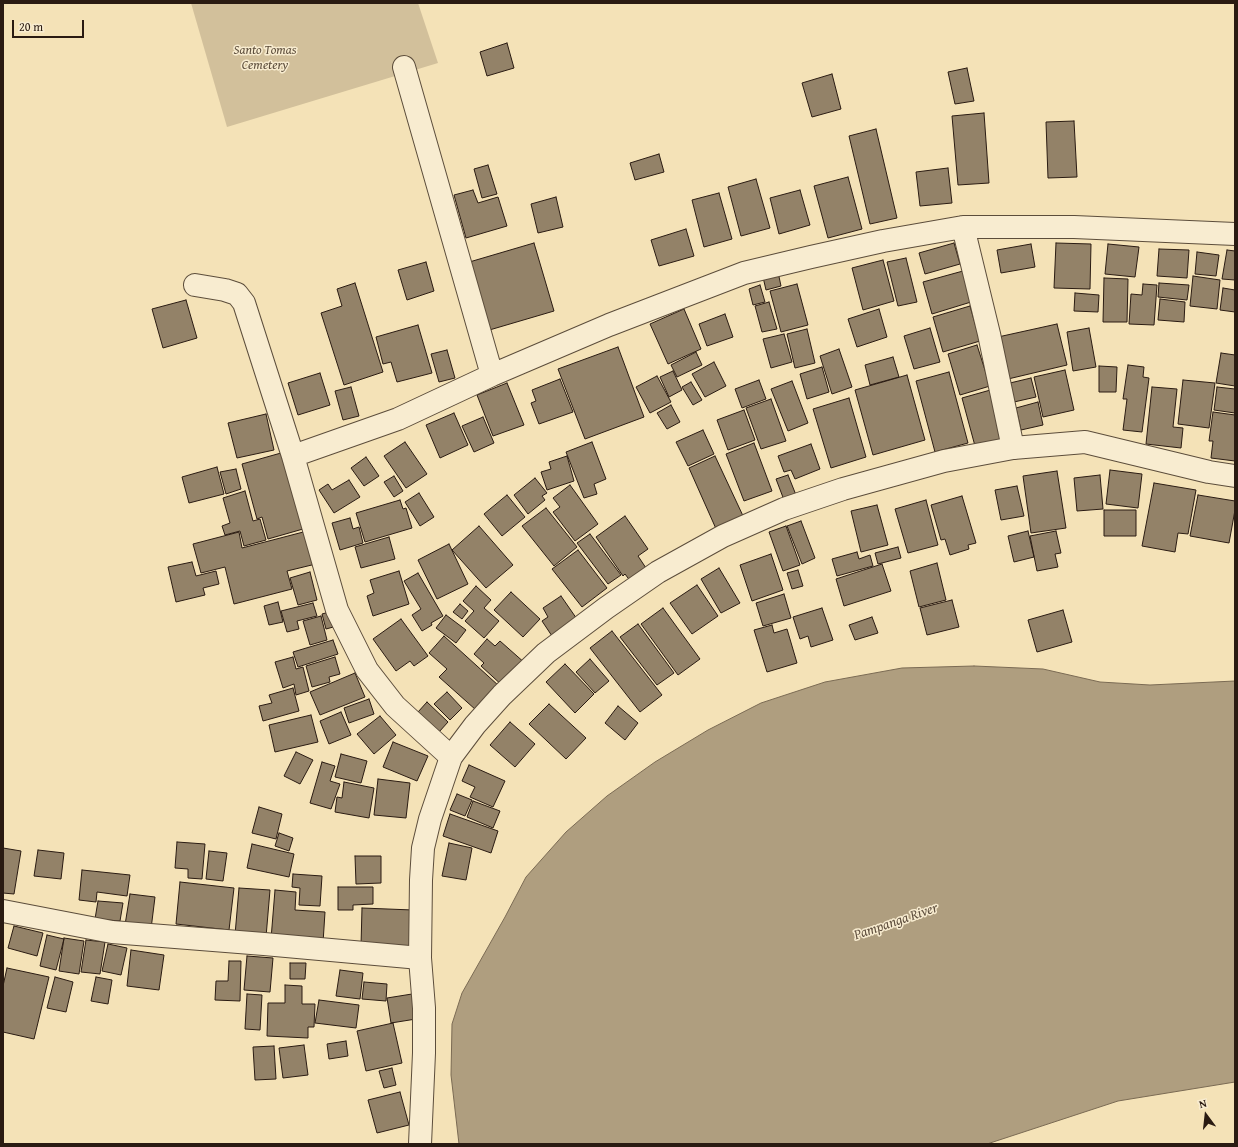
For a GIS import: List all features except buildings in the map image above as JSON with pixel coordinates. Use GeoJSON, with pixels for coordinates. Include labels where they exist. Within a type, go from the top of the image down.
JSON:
{"type":"FeatureCollection","features":[{"type":"Feature","properties":{"kind":"street"},"geometry":{"type":"LineString","coordinates":[[404,67],[492,375]]}},
{"type":"Feature","properties":{"kind":"street"},"geometry":{"type":"LineString","coordinates":[[963,227],[989,334],[1013,448]]}},
{"type":"Feature","properties":{"kind":"street"},"geometry":{"type":"LineString","coordinates":[[293,456],[398,419],[492,375],[609,325],[744,273],[883,241],[963,227],[1074,227],[1235,234]]}},
{"type":"Feature","properties":{"kind":"street"},"geometry":{"type":"LineString","coordinates":[[195,285],[225,290],[237,294],[244,303],[293,456],[337,610],[367,670],[395,706],[452,757]]}},
{"type":"Feature","properties":{"kind":"street"},"geometry":{"type":"LineString","coordinates":[[420,1144],[424,1053],[424,1008],[420,958],[421,880],[424,848],[430,819],[452,757],[475,725],[502,695],[546,653],[606,608],[658,572],[723,536],[784,509],[843,489],[944,461],[1013,448],[1085,442],[1209,472],[1235,476]]}},
{"type":"Feature","properties":{"kind":"street"},"geometry":{"type":"LineString","coordinates":[[3,911],[112,932],[420,958]]}},
{"type":"Feature","properties":{"kind":"green space","name":"Santo Tomas Cemetery"},"geometry":{"type":"Polygon","coordinates":[[[191,3],[418,3],[438,63],[227,127],[191,3]]]}},
{"type":"Feature","properties":{"kind":"water","name":"Pampanga River"},"geometry":{"type":"Polygon","coordinates":[[[974,666],[1043,669],[1100,682],[1150,685],[1235,681],[1235,1082],[1118,1101],[987,1144],[459,1144],[451,1075],[452,1024],[462,993],[526,877],[566,832],[607,796],[655,762],[708,730],[761,703],[825,682],[902,668],[974,666]]]}}]}
